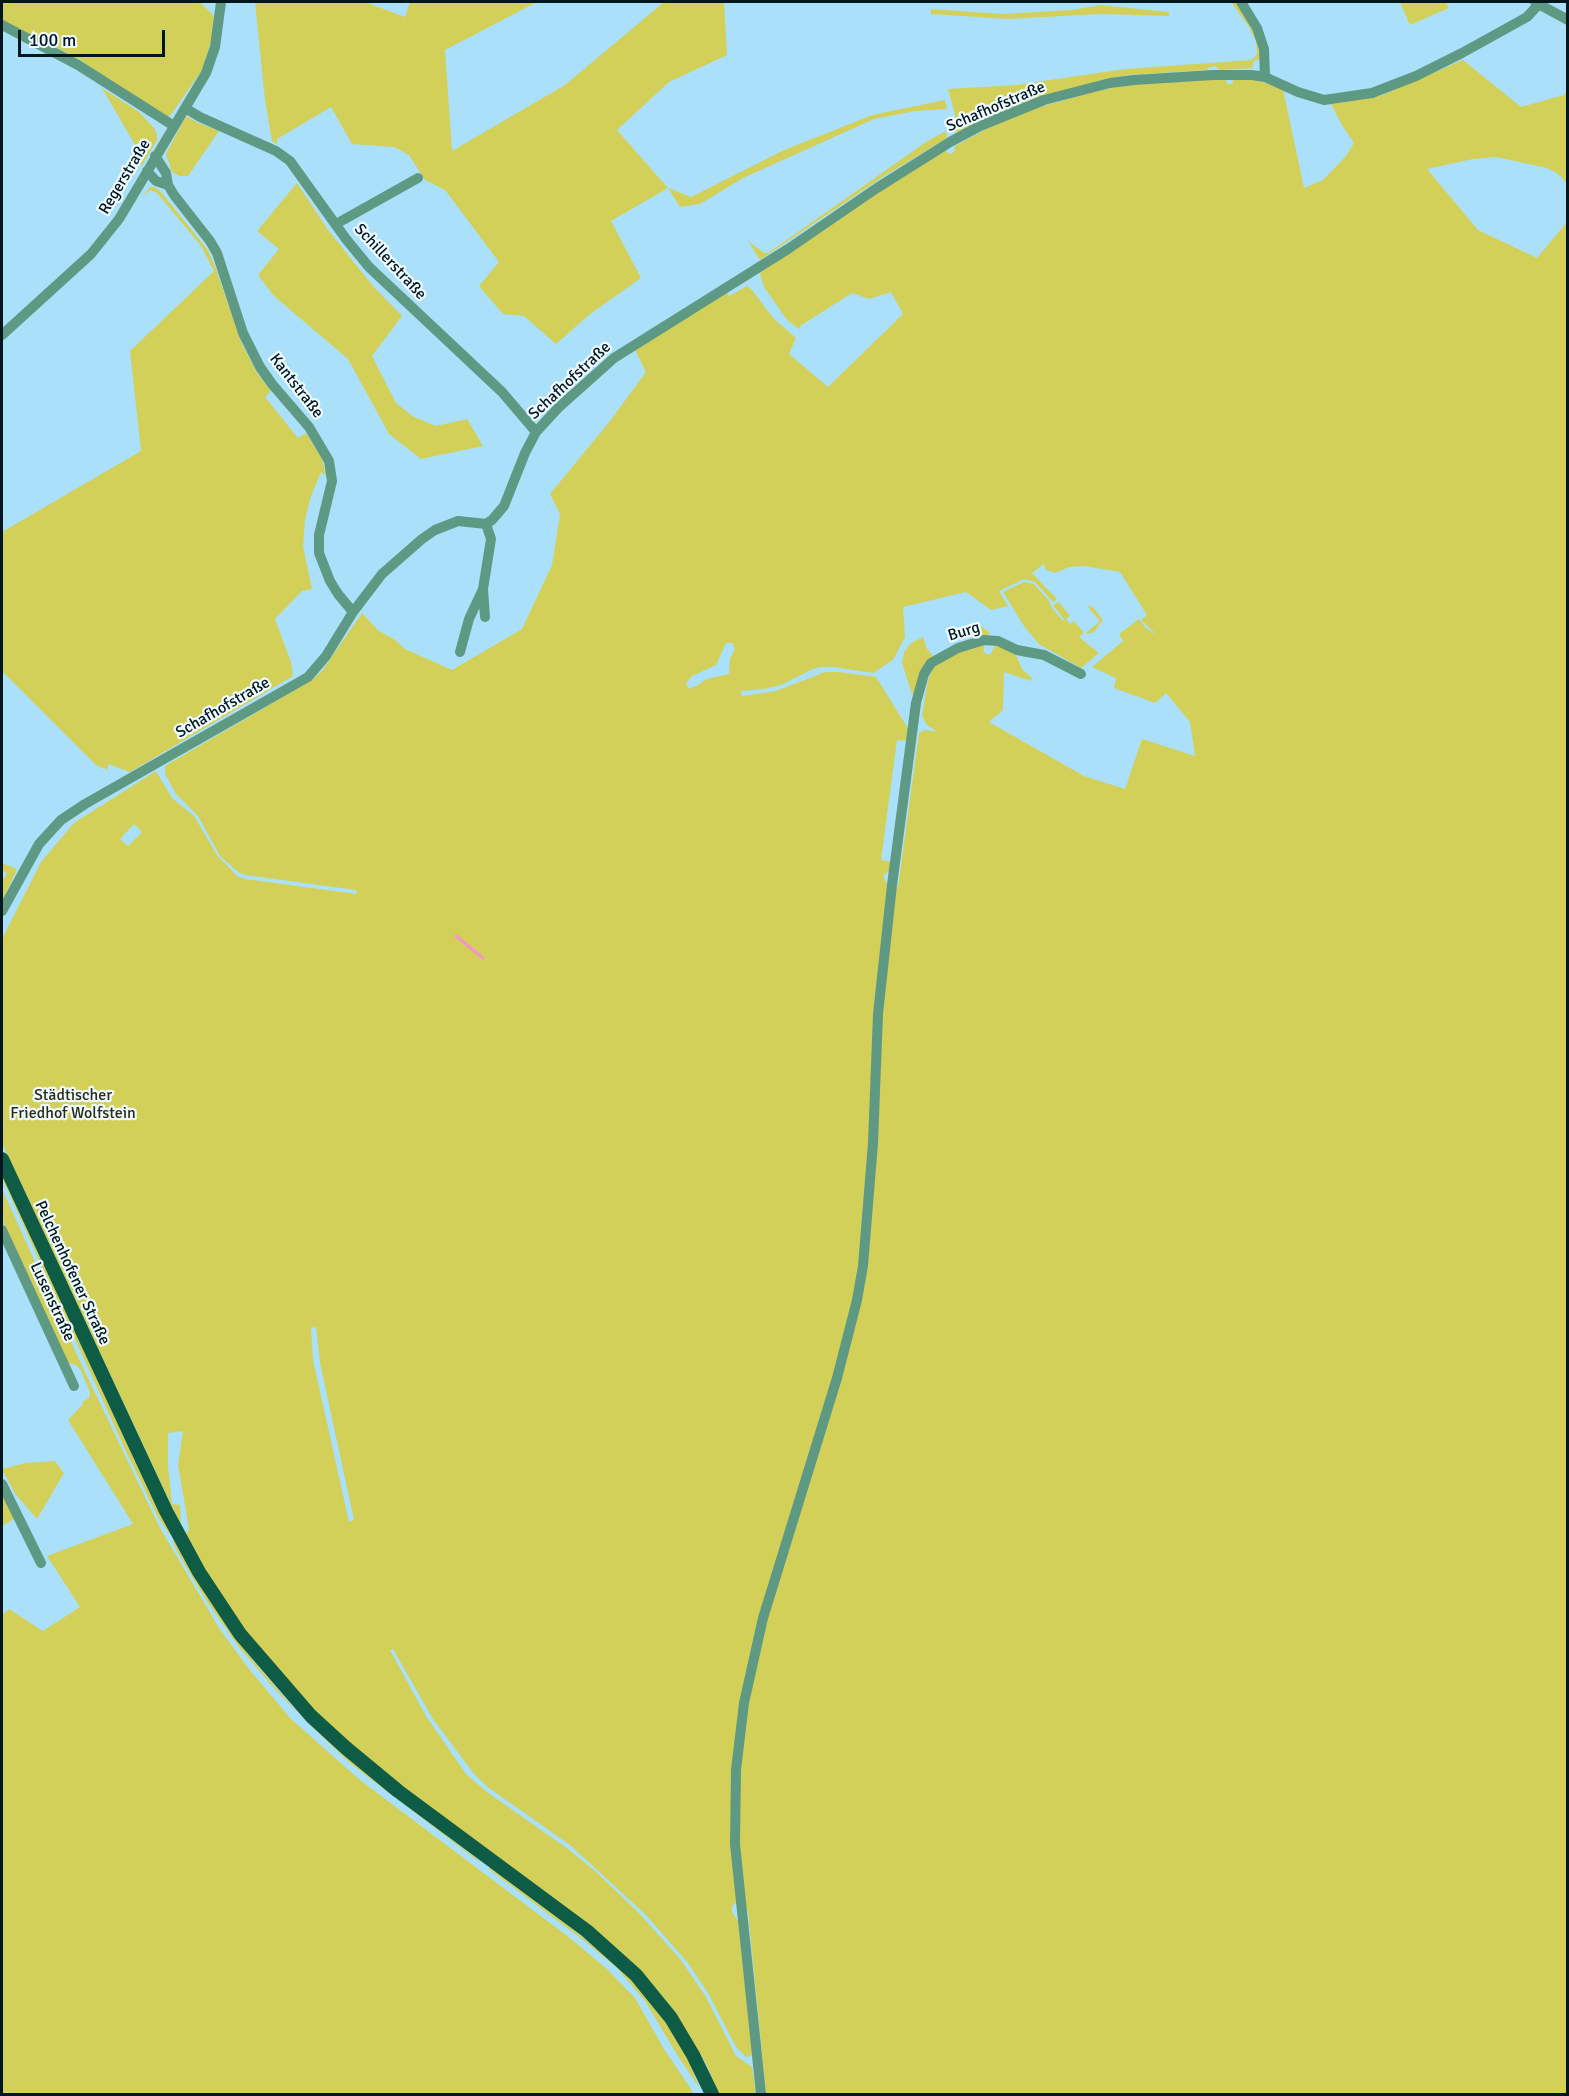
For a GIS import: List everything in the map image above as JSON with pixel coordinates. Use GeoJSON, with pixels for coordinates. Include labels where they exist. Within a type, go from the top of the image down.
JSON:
{"type":"FeatureCollection","features":[{"type":"Feature","properties":{"kind":"main road","name":"Pelchenhofener Straße"},"geometry":{"type":"LineString","coordinates":[[2,1159],[161,1501],[199,1572],[232,1624],[311,1716],[368,1767],[587,1931],[636,1975],[671,2018],[712,2094]]}},
{"type":"Feature","properties":{"kind":"street","name":"Regerstraße"},"geometry":{"type":"LineString","coordinates":[[2,335],[91,254],[118,219],[210,63],[219,29],[221,2]]}},
{"type":"Feature","properties":{"kind":"street"},"geometry":{"type":"LineString","coordinates":[[1241,2],[1257,28],[1264,49],[1265,76],[1298,92],[1324,100],[1372,93],[1416,76],[1527,17],[1537,3],[1568,20]]}},
{"type":"Feature","properties":{"kind":"street"},"geometry":{"type":"LineString","coordinates":[[2,25],[78,65],[174,126]]}},
{"type":"Feature","properties":{"kind":"street","name":"Schafhofstraße"},"geometry":{"type":"LineString","coordinates":[[2,911],[39,844],[61,820],[85,804],[308,677],[326,656],[353,612],[382,574],[422,539],[458,521],[486,524],[496,516],[504,506],[536,432],[558,408],[623,351],[788,249],[877,188],[980,126],[1044,100],[1110,83],[1213,75],[1265,76]]}},
{"type":"Feature","properties":{"kind":"street","name":"Schillerstraße"},"geometry":{"type":"LineString","coordinates":[[185,108],[264,145],[285,157],[295,166],[369,267],[502,392],[536,432]]}},
{"type":"Feature","properties":{"kind":"street","name":"Kantstraße"},"geometry":{"type":"LineString","coordinates":[[155,156],[166,173],[168,185],[217,253],[243,333],[260,367],[309,427],[329,461],[332,482],[319,535],[320,553],[330,580],[353,612]]}},
{"type":"Feature","properties":{"kind":"street","name":"Kantstraße"},"geometry":{"type":"LineString","coordinates":[[147,171],[156,181],[168,185]]}},
{"type":"Feature","properties":{"kind":"street"},"geometry":{"type":"LineString","coordinates":[[336,224],[418,178]]}},
{"type":"Feature","properties":{"kind":"street"},"geometry":{"type":"LineString","coordinates":[[485,617],[483,589],[491,539],[486,524]]}},
{"type":"Feature","properties":{"kind":"street"},"geometry":{"type":"LineString","coordinates":[[460,652],[469,619],[483,589]]}},
{"type":"Feature","properties":{"kind":"street","name":"Burg"},"geometry":{"type":"LineString","coordinates":[[761,2094],[735,1844],[736,1770],[740,1734],[744,1702],[764,1618],[837,1378],[857,1300],[863,1266],[873,1143],[878,1014],[916,703],[924,674],[931,663],[958,648],[984,640],[998,641],[1017,650],[1044,655],[1081,674]]}},
{"type":"Feature","properties":{"kind":"street","name":"Lusenstraße"},"geometry":{"type":"LineString","coordinates":[[2,1230],[74,1386]]}},
{"type":"Feature","properties":{"kind":"street"},"geometry":{"type":"LineString","coordinates":[[2,1484],[41,1563]]}},
{"type":"Feature","properties":{"kind":"green space"},"geometry":{"type":"Polygon","coordinates":[[[2,2],[200,2],[214,16],[212,38],[202,70],[168,117],[79,59],[2,20],[2,2]]]}},
{"type":"Feature","properties":{"kind":"green space"},"geometry":{"type":"Polygon","coordinates":[[[255,2],[365,2],[405,17],[410,2],[537,2],[445,50],[452,151],[565,85],[664,2],[724,2],[727,55],[669,82],[617,130],[668,188],[611,221],[641,278],[590,314],[556,344],[524,316],[503,314],[479,286],[499,262],[445,190],[425,180],[409,155],[394,147],[352,144],[331,107],[277,139],[277,144],[272,141],[265,100],[255,2]]]}},
{"type":"Feature","properties":{"kind":"green space"},"geometry":{"type":"Polygon","coordinates":[[[1231,2],[1237,2],[1260,44],[1260,61],[1257,59],[1253,62],[1253,68],[1219,70],[1216,66],[1207,70],[1129,75],[1106,79],[1032,99],[955,133],[955,115],[948,89],[1016,85],[1125,69],[1251,60],[1256,56],[1256,42],[1249,27],[1231,2]]]}},
{"type":"Feature","properties":{"kind":"green space"},"geometry":{"type":"Polygon","coordinates":[[[1400,2],[1446,2],[1449,8],[1410,25],[1400,2]]]}},
{"type":"Feature","properties":{"kind":"green space"},"geometry":{"type":"Polygon","coordinates":[[[1100,5],[1169,12],[1169,16],[1101,14],[1007,19],[931,14],[931,9],[1002,14],[1072,10],[1100,5]]]}},
{"type":"Feature","properties":{"kind":"green space","name":"Städtischer Friedhof Wolfstein"},"geometry":{"type":"Polygon","coordinates":[[[1463,60],[1521,107],[1564,95],[1567,90],[1567,183],[1557,173],[1547,168],[1496,157],[1473,159],[1427,169],[1478,230],[1537,258],[1567,222],[1567,2094],[766,2094],[748,1911],[736,1903],[732,1906],[732,1912],[738,1921],[752,2053],[751,2056],[746,2057],[736,2047],[708,1993],[688,1963],[646,1915],[570,1845],[489,1788],[474,1774],[433,1719],[393,1649],[390,1650],[426,1716],[466,1774],[595,1871],[639,1913],[681,1960],[706,1997],[736,2056],[752,2067],[756,2094],[719,2094],[706,2064],[681,2022],[641,1971],[614,1946],[396,1782],[335,1731],[259,1650],[228,1608],[185,1536],[189,1529],[178,1465],[183,1431],[168,1433],[168,1466],[172,1504],[180,1505],[181,1526],[2,1143],[4,1126],[2,1120],[2,939],[41,862],[74,823],[156,771],[172,798],[194,816],[217,855],[237,876],[357,894],[356,890],[245,875],[238,872],[220,856],[198,816],[176,794],[165,774],[165,766],[312,680],[322,671],[362,613],[379,631],[394,639],[405,649],[452,670],[522,629],[552,565],[560,514],[550,494],[610,421],[646,372],[634,348],[726,292],[729,296],[747,286],[774,319],[796,338],[789,354],[828,387],[903,314],[891,292],[869,299],[852,293],[800,326],[799,329],[787,320],[764,287],[760,274],[944,150],[950,154],[954,152],[955,146],[990,127],[1030,110],[1092,92],[1127,85],[1225,78],[1227,84],[1233,84],[1232,78],[1254,79],[1283,89],[1304,188],[1323,180],[1346,156],[1354,143],[1331,104],[1380,96],[1463,60]],[[1044,564],[1032,573],[1057,599],[1053,602],[1035,582],[1024,579],[999,591],[1008,606],[991,610],[966,592],[903,607],[905,637],[893,660],[873,673],[821,667],[781,685],[741,691],[742,696],[776,691],[825,672],[876,677],[909,730],[908,741],[897,740],[881,860],[892,862],[890,871],[883,875],[888,887],[898,887],[919,733],[925,730],[937,732],[926,724],[922,716],[928,680],[933,668],[948,656],[985,644],[983,652],[990,655],[996,644],[1016,655],[1022,669],[1032,678],[1031,681],[1004,672],[1003,710],[989,722],[1084,776],[1125,789],[1142,739],[1195,756],[1190,722],[1166,693],[1155,703],[1114,688],[1116,678],[1092,667],[1123,641],[1119,634],[1139,619],[1146,628],[1157,635],[1141,620],[1147,615],[1120,572],[1084,566],[1069,567],[1055,573],[1046,570],[1044,564]],[[726,643],[716,665],[692,676],[686,683],[689,689],[707,679],[729,674],[730,659],[735,648],[732,643],[726,643]],[[134,824],[120,839],[128,846],[142,832],[134,824]],[[316,1327],[311,1328],[313,1360],[349,1522],[354,1520],[320,1363],[316,1327]]]}},
{"type":"Feature","properties":{"kind":"green space"},"geometry":{"type":"Polygon","coordinates":[[[102,88],[139,112],[157,134],[157,140],[141,167],[138,150],[102,88]]]}},
{"type":"Feature","properties":{"kind":"green space"},"geometry":{"type":"Polygon","coordinates":[[[945,100],[947,109],[915,111],[874,119],[743,178],[700,204],[680,207],[668,188],[691,197],[782,151],[872,115],[945,100]]]}},
{"type":"Feature","properties":{"kind":"green space"},"geometry":{"type":"Polygon","coordinates":[[[186,116],[219,131],[188,176],[180,176],[172,172],[166,154],[186,116]]]}},
{"type":"Feature","properties":{"kind":"green space"},"geometry":{"type":"Polygon","coordinates":[[[946,131],[947,138],[881,178],[760,260],[748,241],[764,253],[768,253],[926,142],[946,131]]]}},
{"type":"Feature","properties":{"kind":"green space"},"geometry":{"type":"Polygon","coordinates":[[[297,183],[328,230],[373,286],[402,316],[372,356],[396,403],[414,417],[436,426],[467,419],[483,446],[421,459],[389,434],[348,359],[274,296],[258,275],[279,249],[257,231],[297,183]]]}},
{"type":"Feature","properties":{"kind":"green space"},"geometry":{"type":"Polygon","coordinates":[[[150,187],[160,191],[207,249],[241,342],[257,373],[271,391],[265,397],[298,438],[306,433],[322,459],[326,476],[321,472],[310,499],[305,520],[303,546],[312,589],[302,591],[275,619],[291,662],[293,676],[130,772],[108,764],[108,770],[96,765],[2,671],[2,532],[141,451],[130,351],[214,271],[201,246],[157,193],[150,190],[141,198],[150,187]]]}},
{"type":"Feature","properties":{"kind":"green space"},"geometry":{"type":"Polygon","coordinates":[[[1024,582],[1034,584],[1063,621],[1064,619],[1053,605],[1059,602],[1070,616],[1066,619],[1070,624],[1074,621],[1084,633],[1079,637],[1099,653],[1081,668],[1039,644],[1024,626],[1003,592],[1024,582]]]}},
{"type":"Feature","properties":{"kind":"green space"},"geometry":{"type":"Polygon","coordinates":[[[1087,606],[1093,607],[1103,620],[1094,632],[1085,634],[1100,621],[1087,606]]]}},
{"type":"Feature","properties":{"kind":"green space"},"geometry":{"type":"Polygon","coordinates":[[[978,624],[990,633],[988,636],[975,639],[970,634],[978,624]]]}},
{"type":"Feature","properties":{"kind":"green space"},"geometry":{"type":"Polygon","coordinates":[[[923,637],[927,649],[933,656],[916,692],[912,694],[902,663],[904,652],[911,643],[923,637]]]}},
{"type":"Feature","properties":{"kind":"green space"},"geometry":{"type":"Polygon","coordinates":[[[2,863],[17,869],[2,902],[2,880],[7,874],[2,869],[2,863]]]}},
{"type":"Feature","properties":{"kind":"green space"},"geometry":{"type":"Polygon","coordinates":[[[2,1170],[170,1535],[158,1517],[124,1447],[2,1178],[2,1170]]]}},
{"type":"Feature","properties":{"kind":"green space"},"geometry":{"type":"Polygon","coordinates":[[[2,1189],[83,1368],[160,1528],[219,1628],[249,1669],[291,1719],[360,1780],[570,1938],[607,1969],[635,1998],[664,2049],[693,2092],[688,2094],[2,2094],[2,1615],[9,1609],[43,1631],[80,1607],[47,1556],[133,1524],[68,1420],[83,1404],[82,1402],[89,1398],[90,1392],[80,1369],[68,1363],[2,1220],[2,1189]]]}},
{"type":"Feature","properties":{"kind":"green space"},"geometry":{"type":"Polygon","coordinates":[[[55,1461],[64,1473],[37,1519],[16,1495],[2,1469],[26,1463],[55,1461]]]}},
{"type":"Feature","properties":{"kind":"green space"},"geometry":{"type":"Polygon","coordinates":[[[2,1493],[14,1519],[2,1526],[2,1493]]]}},
{"type":"Feature","properties":{"kind":"green space"},"geometry":{"type":"Polygon","coordinates":[[[172,1540],[175,1541],[247,1653],[302,1718],[238,1646],[206,1600],[172,1540]]]}},
{"type":"Feature","properties":{"kind":"green space"},"geometry":{"type":"Polygon","coordinates":[[[307,1722],[390,1792],[390,1794],[350,1763],[307,1722]]]}},
{"type":"Feature","properties":{"kind":"green space"},"geometry":{"type":"Polygon","coordinates":[[[398,1799],[484,1864],[474,1858],[398,1799]]]}},
{"type":"Feature","properties":{"kind":"green space"},"geometry":{"type":"Polygon","coordinates":[[[489,1866],[618,1966],[648,1998],[670,2029],[690,2064],[700,2089],[645,2001],[617,1968],[489,1869],[489,1866]]]}},
{"type":"Feature","properties":{"kind":"waterway"},"geometry":{"type":"LineString","coordinates":[[456,936],[483,958]]}}]}
